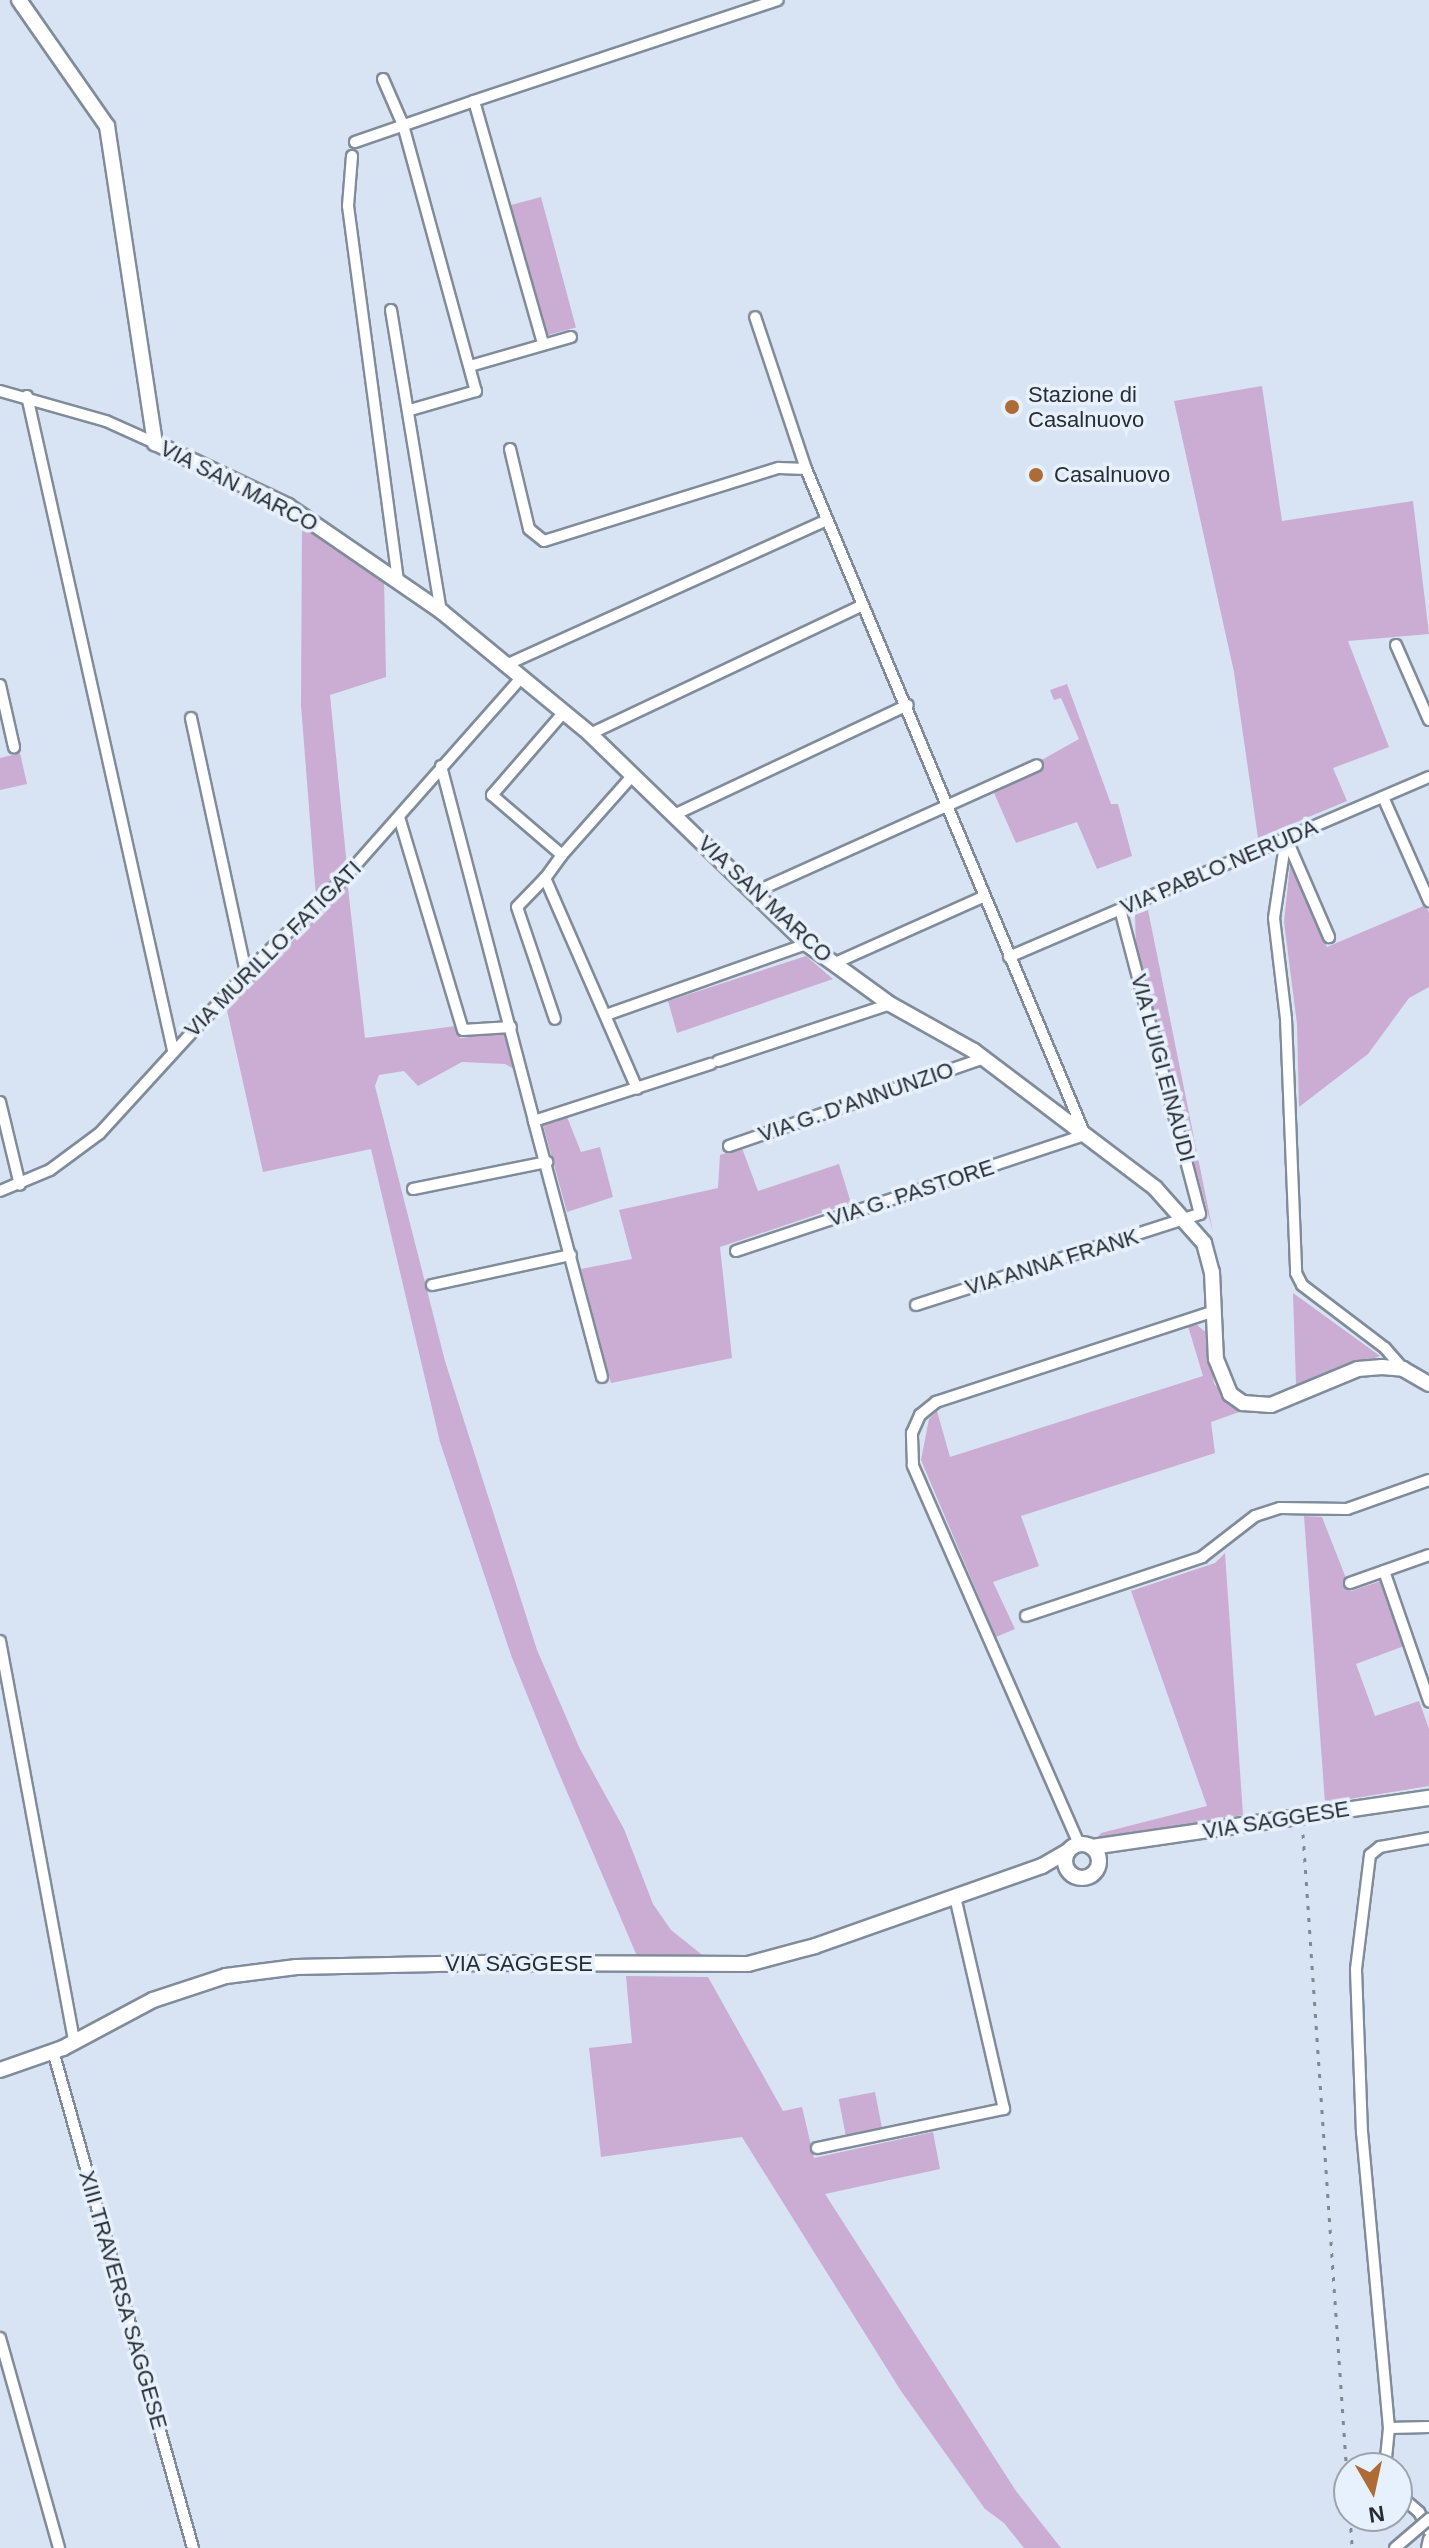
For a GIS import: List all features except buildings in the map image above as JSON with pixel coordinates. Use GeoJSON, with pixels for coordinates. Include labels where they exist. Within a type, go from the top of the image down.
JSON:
{"type":"FeatureCollection","features":[{"type":"Feature","properties":{"kind":"main road"},"geometry":{"type":"LineString","coordinates":[[19,0],[107,126],[155,443]]}},
{"type":"Feature","properties":{"kind":"main road","name":"VIA SAN MARCO"},"geometry":{"type":"LineString","coordinates":[[155,443],[288,506],[441,611],[508,664],[634,774],[807,944],[890,1004],[984,1058],[1085,1135],[1188,1220],[1204,1243],[1219,1372],[1230,1394],[1243,1403],[1271,1405],[1358,1369],[1403,1369],[1429,1384]]}},
{"type":"Feature","properties":{"kind":"main road","name":"VIA SAGGESE"},"geometry":{"type":"LineString","coordinates":[[0,2070],[74,2042],[153,2000],[226,1976],[296,1967],[479,1963],[748,1964],[792,1954],[955,1897],[1042,1866],[1080,1847],[1123,1846],[1429,1798]]}},
{"type":"Feature","properties":{"kind":"main road"},"geometry":{"type":"LineString","coordinates":[[1042,1866],[1068,1869],[1081,1877],[1095,1870],[1123,1846]]}},
{"type":"Feature","properties":{"kind":"main road"},"geometry":{"type":"LineString","coordinates":[[1068,1869],[1080,1847],[1099,1861],[1095,1870]]}},
{"type":"Feature","properties":{"kind":"street"},"geometry":{"type":"LineString","coordinates":[[355,142],[778,0]]}},
{"type":"Feature","properties":{"kind":"street"},"geometry":{"type":"LineString","coordinates":[[383,79],[403,125],[476,391],[410,410]]}},
{"type":"Feature","properties":{"kind":"street"},"geometry":{"type":"LineString","coordinates":[[474,101],[543,344]]}},
{"type":"Feature","properties":{"kind":"street"},"geometry":{"type":"LineString","coordinates":[[352,156],[348,206],[398,579]]}},
{"type":"Feature","properties":{"kind":"street"},"geometry":{"type":"LineString","coordinates":[[391,310],[441,611]]}},
{"type":"Feature","properties":{"kind":"street"},"geometry":{"type":"LineString","coordinates":[[755,317],[806,469],[908,705],[983,897],[1085,1135]]}},
{"type":"Feature","properties":{"kind":"street"},"geometry":{"type":"LineString","coordinates":[[470,366],[571,337]]}},
{"type":"Feature","properties":{"kind":"street","name":"VIA SAN MARCO"},"geometry":{"type":"LineString","coordinates":[[0,391],[27,396],[155,443]]}},
{"type":"Feature","properties":{"kind":"street"},"geometry":{"type":"LineString","coordinates":[[27,396],[173,1050]]}},
{"type":"Feature","properties":{"kind":"street"},"geometry":{"type":"LineString","coordinates":[[510,449],[531,533],[544,541],[779,468],[806,469]]}},
{"type":"Feature","properties":{"kind":"street"},"geometry":{"type":"LineString","coordinates":[[508,664],[827,520]]}},
{"type":"Feature","properties":{"kind":"street"},"geometry":{"type":"LineString","coordinates":[[590,734],[863,605]]}},
{"type":"Feature","properties":{"kind":"street"},"geometry":{"type":"LineString","coordinates":[[1396,645],[1429,720]]}},
{"type":"Feature","properties":{"kind":"street","name":"VIA MURILLO FATIGATI"},"geometry":{"type":"LineString","coordinates":[[0,1191],[50,1170],[100,1133],[173,1050],[399,817],[522,677]]}},
{"type":"Feature","properties":{"kind":"street"},"geometry":{"type":"LineString","coordinates":[[0,685],[14,747]]}},
{"type":"Feature","properties":{"kind":"street"},"geometry":{"type":"LineString","coordinates":[[676,814],[908,705]]}},
{"type":"Feature","properties":{"kind":"street"},"geometry":{"type":"LineString","coordinates":[[562,855],[492,795],[564,712]]}},
{"type":"Feature","properties":{"kind":"street"},"geometry":{"type":"LineString","coordinates":[[191,718],[246,973]]}},
{"type":"Feature","properties":{"kind":"street"},"geometry":{"type":"LineString","coordinates":[[755,892],[1037,765]]}},
{"type":"Feature","properties":{"kind":"street"},"geometry":{"type":"LineString","coordinates":[[441,766],[602,1377]]}},
{"type":"Feature","properties":{"kind":"street"},"geometry":{"type":"LineString","coordinates":[[555,1019],[517,907],[634,774]]}},
{"type":"Feature","properties":{"kind":"street","name":"VIA PABLO NERUDA"},"geometry":{"type":"LineString","coordinates":[[1009,957],[1429,777]]}},
{"type":"Feature","properties":{"kind":"street"},"geometry":{"type":"LineString","coordinates":[[1383,797],[1429,901]]}},
{"type":"Feature","properties":{"kind":"street"},"geometry":{"type":"LineString","coordinates":[[399,817],[463,1030],[511,1027]]}},
{"type":"Feature","properties":{"kind":"street"},"geometry":{"type":"LineString","coordinates":[[1286,838],[1329,937]]}},
{"type":"Feature","properties":{"kind":"street"},"geometry":{"type":"LineString","coordinates":[[1286,838],[1274,918],[1286,1019],[1296,1273],[1302,1285],[1385,1348],[1403,1369]]}},
{"type":"Feature","properties":{"kind":"street"},"geometry":{"type":"LineString","coordinates":[[545,878],[637,1089]]}},
{"type":"Feature","properties":{"kind":"street"},"geometry":{"type":"LineString","coordinates":[[833,964],[983,897]]}},
{"type":"Feature","properties":{"kind":"street","name":"VIA LUIGI EINAUDI"},"geometry":{"type":"LineString","coordinates":[[1120,909],[1197,1194],[1200,1214],[1188,1220]]}},
{"type":"Feature","properties":{"kind":"street"},"geometry":{"type":"LineString","coordinates":[[606,1015],[807,944]]}},
{"type":"Feature","properties":{"kind":"street"},"geometry":{"type":"LineString","coordinates":[[534,1121],[890,1004]]}},
{"type":"Feature","properties":{"kind":"street","name":"VIA G. D'ANNUNZIO"},"geometry":{"type":"LineString","coordinates":[[729,1146],[984,1058]]}},
{"type":"Feature","properties":{"kind":"street"},"geometry":{"type":"LineString","coordinates":[[0,1102],[20,1185]]}},
{"type":"Feature","properties":{"kind":"street","name":"VIA G. PASTORE"},"geometry":{"type":"LineString","coordinates":[[736,1251],[1085,1135]]}},
{"type":"Feature","properties":{"kind":"street"},"geometry":{"type":"LineString","coordinates":[[413,1189],[547,1162]]}},
{"type":"Feature","properties":{"kind":"street","name":"VIA ANNA FRANK"},"geometry":{"type":"LineString","coordinates":[[916,1305],[1188,1220]]}},
{"type":"Feature","properties":{"kind":"street"},"geometry":{"type":"LineString","coordinates":[[432,1285],[571,1255]]}},
{"type":"Feature","properties":{"kind":"street"},"geometry":{"type":"LineString","coordinates":[[1080,1847],[913,1465],[912,1433],[920,1415],[936,1402],[1214,1311]]}},
{"type":"Feature","properties":{"kind":"street"},"geometry":{"type":"LineString","coordinates":[[1026,1616],[1202,1557],[1255,1516],[1280,1508],[1347,1509],[1429,1480]]}},
{"type":"Feature","properties":{"kind":"street"},"geometry":{"type":"LineString","coordinates":[[1350,1583],[1429,1555]]}},
{"type":"Feature","properties":{"kind":"street"},"geometry":{"type":"LineString","coordinates":[[1384,1571],[1429,1701]]}},
{"type":"Feature","properties":{"kind":"street"},"geometry":{"type":"LineString","coordinates":[[0,1641],[74,2042]]}},
{"type":"Feature","properties":{"kind":"street"},"geometry":{"type":"LineString","coordinates":[[1334,1811],[1429,1791]]}},
{"type":"Feature","properties":{"kind":"street"},"geometry":{"type":"LineString","coordinates":[[1387,2452],[1389,2428],[1362,2133],[1356,1969],[1370,1855],[1380,1847],[1429,1838]]}},
{"type":"Feature","properties":{"kind":"street"},"geometry":{"type":"LineString","coordinates":[[817,2148],[1004,2109],[955,1897]]}},
{"type":"Feature","properties":{"kind":"street","name":"XIII TRAVERSA SAGGESE"},"geometry":{"type":"LineString","coordinates":[[53,2051],[193,2548]]}},
{"type":"Feature","properties":{"kind":"street"},"geometry":{"type":"LineString","coordinates":[[0,2338],[59,2548]]}},
{"type":"Feature","properties":{"kind":"street"},"geometry":{"type":"LineString","coordinates":[[1389,2428],[1429,2427]]}},
{"type":"Feature","properties":{"kind":"street"},"geometry":{"type":"LineString","coordinates":[[1413,2507],[1429,2531]]}},
{"type":"Feature","properties":{"kind":"street"},"geometry":{"type":"LineString","coordinates":[[1395,2548],[1429,2519]]}},
{"type":"Feature","properties":{"kind":"street"},"geometry":{"type":"LineString","coordinates":[[1427,2548],[1429,2539]]}},
{"type":"Feature","properties":{"kind":"shaded area"},"geometry":{"type":"Polygon","coordinates":[[[541,197],[576,327],[546,335],[511,205],[541,197]]]}},
{"type":"Feature","properties":{"kind":"shaded area"},"geometry":{"type":"Polygon","coordinates":[[[1262,386],[1282,521],[1413,501],[1429,634],[1348,641],[1389,747],[1333,768],[1347,801],[1258,838],[1234,672],[1174,401],[1262,386]]]}},
{"type":"Feature","properties":{"kind":"shaded area"},"geometry":{"type":"Polygon","coordinates":[[[302,525],[384,579],[386,677],[330,695],[347,867],[316,897],[301,705],[302,525]]]}},
{"type":"Feature","properties":{"kind":"shaded area"},"geometry":{"type":"Polygon","coordinates":[[[1067,684],[1111,804],[1118,804],[1132,856],[1097,869],[1077,822],[1016,843],[994,793],[1040,769],[1038,762],[1079,739],[1061,698],[1054,700],[1050,690],[1067,684]]]}},
{"type":"Feature","properties":{"kind":"shaded area"},"geometry":{"type":"Polygon","coordinates":[[[20,753],[27,784],[0,790],[0,758],[20,753]]]}},
{"type":"Feature","properties":{"kind":"shaded area"},"geometry":{"type":"Polygon","coordinates":[[[1290,865],[1327,947],[1426,905],[1429,913],[1429,987],[1409,998],[1368,1054],[1299,1107],[1297,1024],[1284,922],[1290,865]]]}},
{"type":"Feature","properties":{"kind":"shaded area"},"geometry":{"type":"Polygon","coordinates":[[[347,879],[365,1038],[456,1026],[460,1038],[506,1033],[516,1070],[505,1064],[462,1062],[418,1086],[404,1071],[379,1075],[375,1086],[445,1361],[537,1650],[580,1749],[624,1829],[653,1904],[671,1930],[706,1958],[637,1956],[555,1764],[511,1655],[440,1442],[371,1149],[263,1172],[226,1006],[327,907],[347,879]]]}},
{"type":"Feature","properties":{"kind":"shaded area"},"geometry":{"type":"Polygon","coordinates":[[[1148,910],[1213,1232],[1136,948],[1135,915],[1148,910]]]}},
{"type":"Feature","properties":{"kind":"shaded area"},"geometry":{"type":"Polygon","coordinates":[[[806,956],[833,979],[677,1033],[668,1001],[806,956]]]}},
{"type":"Feature","properties":{"kind":"shaded area"},"geometry":{"type":"Polygon","coordinates":[[[567,1117],[581,1152],[600,1147],[613,1197],[567,1212],[543,1125],[567,1117]]]}},
{"type":"Feature","properties":{"kind":"shaded area"},"geometry":{"type":"Polygon","coordinates":[[[742,1148],[758,1191],[839,1164],[851,1203],[720,1247],[732,1358],[611,1383],[581,1269],[632,1259],[619,1210],[718,1188],[720,1155],[742,1148]]]}},
{"type":"Feature","properties":{"kind":"shaded area"},"geometry":{"type":"Polygon","coordinates":[[[1293,1293],[1380,1356],[1296,1385],[1293,1293]]]}},
{"type":"Feature","properties":{"kind":"shaded area"},"geometry":{"type":"Polygon","coordinates":[[[1197,1325],[1208,1334],[1214,1384],[1242,1411],[1211,1422],[1215,1453],[1021,1516],[1039,1566],[993,1582],[1015,1629],[996,1637],[921,1460],[929,1419],[937,1411],[950,1457],[1203,1376],[1188,1326],[1197,1325]]]}},
{"type":"Feature","properties":{"kind":"shaded area"},"geometry":{"type":"Polygon","coordinates":[[[1304,1516],[1322,1517],[1351,1591],[1381,1581],[1404,1646],[1356,1664],[1375,1716],[1419,1701],[1429,1729],[1429,1786],[1325,1803],[1304,1516]]]}},
{"type":"Feature","properties":{"kind":"shaded area"},"geometry":{"type":"Polygon","coordinates":[[[1225,1553],[1243,1815],[1095,1841],[1101,1833],[1207,1806],[1131,1591],[1215,1563],[1225,1553]]]}},
{"type":"Feature","properties":{"kind":"shaded area"},"geometry":{"type":"Polygon","coordinates":[[[626,1976],[708,1977],[783,2111],[802,2107],[814,2158],[933,2132],[940,2169],[825,2194],[1016,2491],[1061,2548],[1024,2548],[1004,2523],[985,2509],[901,2391],[742,2137],[601,2157],[589,2048],[632,2043],[626,1976]]]}},
{"type":"Feature","properties":{"kind":"shaded area"},"geometry":{"type":"Polygon","coordinates":[[[875,2092],[882,2129],[846,2136],[839,2099],[875,2092]]]}},
{"type":"Feature","properties":{"kind":"railway"},"geometry":{"type":"LineString","coordinates":[[1303,1834],[1345,2452]]}},
{"type":"Feature","properties":{"kind":"railway"},"geometry":{"type":"LineString","coordinates":[[1351,2532],[1352,2548]]}},
{"type":"Feature","properties":{"kind":"place","name":"Stazione di Casalnuovo"},"geometry":{"type":"Point","coordinates":[1012,407]}},
{"type":"Feature","properties":{"kind":"place","name":"Casalnuovo"},"geometry":{"type":"Point","coordinates":[1036,475]}}]}
